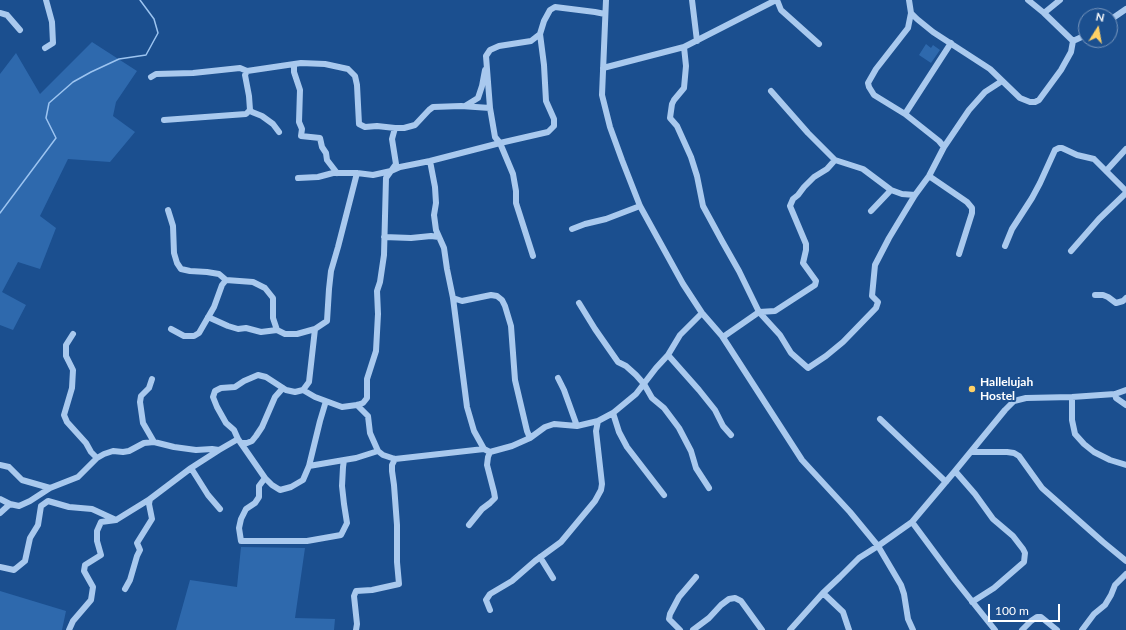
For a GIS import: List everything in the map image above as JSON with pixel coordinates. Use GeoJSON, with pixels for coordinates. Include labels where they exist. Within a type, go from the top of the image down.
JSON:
{"type":"FeatureCollection","features":[{"type":"Feature","properties":{"kind":"street"},"geometry":{"type":"LineString","coordinates":[[45,48],[53,43],[52,22],[46,0]]}},
{"type":"Feature","properties":{"kind":"street"},"geometry":{"type":"LineString","coordinates":[[606,0],[602,96],[622,160],[640,206],[683,284],[702,312],[723,337],[802,460],[850,512],[878,546],[901,585],[908,619],[913,630]]}},
{"type":"Feature","properties":{"kind":"street"},"geometry":{"type":"LineString","coordinates":[[692,0],[697,41]]}},
{"type":"Feature","properties":{"kind":"street"},"geometry":{"type":"LineString","coordinates":[[603,68],[684,47],[777,0],[781,10],[819,44]]}},
{"type":"Feature","properties":{"kind":"street"},"geometry":{"type":"LineString","coordinates":[[909,0],[911,13],[908,28],[888,53],[868,83],[874,95],[905,114],[939,141],[944,147]]}},
{"type":"Feature","properties":{"kind":"street"},"geometry":{"type":"LineString","coordinates":[[1028,0],[1073,41]]}},
{"type":"Feature","properties":{"kind":"street"},"geometry":{"type":"LineString","coordinates":[[1044,13],[1060,0]]}},
{"type":"Feature","properties":{"kind":"street"},"geometry":{"type":"LineString","coordinates":[[298,178],[318,177],[338,173],[373,175],[391,171],[400,167],[548,132],[554,126],[554,119],[546,101],[544,65],[540,34],[544,21],[550,10],[555,7],[605,14]]}},
{"type":"Feature","properties":{"kind":"street"},"geometry":{"type":"LineString","coordinates":[[0,13],[7,15],[20,30]]}},
{"type":"Feature","properties":{"kind":"street"},"geometry":{"type":"LineString","coordinates":[[911,13],[933,32],[990,68],[1020,98],[1035,102],[1039,100],[1061,70],[1071,52],[1073,41]]}},
{"type":"Feature","properties":{"kind":"street"},"geometry":{"type":"LineString","coordinates":[[533,256],[516,202],[513,174],[500,144],[495,137],[490,108],[486,56],[490,50],[499,46],[531,41],[540,34]]}},
{"type":"Feature","properties":{"kind":"street"},"geometry":{"type":"LineString","coordinates":[[1073,41],[1078,39]]}},
{"type":"Feature","properties":{"kind":"street"},"geometry":{"type":"LineString","coordinates":[[905,114],[951,43]]}},
{"type":"Feature","properties":{"kind":"street"},"geometry":{"type":"LineString","coordinates":[[684,47],[686,66],[684,88],[672,104],[670,118],[677,126],[691,156],[703,206],[760,312],[780,335],[791,353],[808,368],[843,342],[876,308],[878,302],[872,296],[875,265],[915,195],[929,176],[944,147],[969,110],[985,92],[1002,81]]}},
{"type":"Feature","properties":{"kind":"street"},"geometry":{"type":"LineString","coordinates":[[151,77],[156,74],[193,73],[240,68],[247,71],[301,63],[325,64],[348,69],[355,76],[357,85],[359,124],[365,127],[377,126],[404,128],[415,125],[428,110],[433,107],[464,106],[490,108]]}},
{"type":"Feature","properties":{"kind":"street"},"geometry":{"type":"LineString","coordinates":[[294,64],[294,72],[300,90],[299,122],[302,129],[301,136],[320,138],[327,160],[338,173]]}},
{"type":"Feature","properties":{"kind":"street"},"geometry":{"type":"LineString","coordinates":[[464,106],[478,98],[486,64]]}},
{"type":"Feature","properties":{"kind":"street"},"geometry":{"type":"LineString","coordinates":[[247,71],[245,75],[250,110]]}},
{"type":"Feature","properties":{"kind":"street"},"geometry":{"type":"LineString","coordinates":[[771,91],[808,133],[835,160],[863,170],[891,190],[902,194],[915,195]]}},
{"type":"Feature","properties":{"kind":"street"},"geometry":{"type":"LineString","coordinates":[[164,120],[246,114],[250,110]]}},
{"type":"Feature","properties":{"kind":"street"},"geometry":{"type":"LineString","coordinates":[[250,110],[273,124],[279,132]]}},
{"type":"Feature","properties":{"kind":"street"},"geometry":{"type":"LineString","coordinates":[[303,390],[315,397],[342,406],[363,403],[367,398],[367,379],[376,351],[378,314],[377,291],[380,282],[384,255],[386,178],[396,164],[392,139],[395,128]]}},
{"type":"Feature","properties":{"kind":"street"},"geometry":{"type":"LineString","coordinates":[[1005,246],[1012,229],[1032,198],[1055,150],[1062,148],[1077,155],[1094,159],[1126,192],[1099,219],[1071,251]]}},
{"type":"Feature","properties":{"kind":"street"},"geometry":{"type":"LineString","coordinates":[[1106,171],[1126,149]]}},
{"type":"Feature","properties":{"kind":"street"},"geometry":{"type":"LineString","coordinates":[[723,337],[760,312],[775,311],[815,286],[816,281],[803,263],[806,244],[790,206],[793,199],[804,187],[814,177],[827,169],[835,160]]}},
{"type":"Feature","properties":{"kind":"street"},"geometry":{"type":"LineString","coordinates":[[430,161],[435,187],[436,203],[434,215],[436,230],[444,248],[453,298],[467,407],[474,431],[487,451],[487,465],[495,498],[490,504],[482,509],[469,525]]}},
{"type":"Feature","properties":{"kind":"street"},"geometry":{"type":"LineString","coordinates":[[208,317],[238,329],[246,328],[261,332],[277,330],[284,334],[297,334],[315,329],[327,321],[328,289],[331,271],[357,173]]}},
{"type":"Feature","properties":{"kind":"street"},"geometry":{"type":"LineString","coordinates":[[929,176],[967,202],[972,208],[972,213],[959,254]]}},
{"type":"Feature","properties":{"kind":"street"},"geometry":{"type":"LineString","coordinates":[[871,211],[891,190]]}},
{"type":"Feature","properties":{"kind":"street"},"geometry":{"type":"LineString","coordinates":[[572,229],[591,222],[606,219],[640,206]]}},
{"type":"Feature","properties":{"kind":"street"},"geometry":{"type":"LineString","coordinates":[[168,210],[173,226],[174,253],[177,263],[181,269],[219,274],[226,280],[253,282],[265,288],[273,298],[273,318],[277,330]]}},
{"type":"Feature","properties":{"kind":"street"},"geometry":{"type":"LineString","coordinates":[[384,237],[439,237]]}},
{"type":"Feature","properties":{"kind":"street"},"geometry":{"type":"LineString","coordinates":[[171,329],[184,336],[194,336],[199,333],[214,307],[222,285],[226,280]]}},
{"type":"Feature","properties":{"kind":"street"},"geometry":{"type":"LineString","coordinates":[[453,298],[462,301],[491,295],[497,296],[502,300],[511,326],[515,380],[530,438]]}},
{"type":"Feature","properties":{"kind":"street"},"geometry":{"type":"LineString","coordinates":[[1095,295],[1103,295],[1116,302],[1123,301],[1126,298]]}},
{"type":"Feature","properties":{"kind":"street"},"geometry":{"type":"LineString","coordinates":[[579,303],[618,362],[626,366],[644,384],[652,398],[664,408],[679,428],[691,451],[696,468],[709,488]]}},
{"type":"Feature","properties":{"kind":"street"},"geometry":{"type":"LineString","coordinates":[[356,405],[368,416],[370,433],[378,451],[383,455],[395,459],[487,451],[512,446],[530,438],[545,426],[554,424],[577,426],[598,421],[613,413],[636,394],[668,355],[680,335],[702,312]]}},
{"type":"Feature","properties":{"kind":"street"},"geometry":{"type":"LineString","coordinates":[[315,329],[309,382],[303,390],[295,392],[286,390],[266,377],[258,375],[235,387],[221,388],[215,391],[213,397],[226,423],[234,430],[265,478],[280,490],[291,487],[303,480],[309,466],[326,401]]}},
{"type":"Feature","properties":{"kind":"street"},"geometry":{"type":"LineString","coordinates":[[73,334],[66,345],[66,356],[73,370],[72,388],[64,415],[97,458]]}},
{"type":"Feature","properties":{"kind":"street"},"geometry":{"type":"LineString","coordinates":[[668,355],[715,410],[723,426],[731,435]]}},
{"type":"Feature","properties":{"kind":"street"},"geometry":{"type":"LineString","coordinates":[[558,378],[577,426]]}},
{"type":"Feature","properties":{"kind":"street"},"geometry":{"type":"LineString","coordinates":[[152,379],[149,388],[141,396],[140,402],[144,423],[154,442]]}},
{"type":"Feature","properties":{"kind":"street"},"geometry":{"type":"LineString","coordinates":[[69,630],[73,621],[91,600],[92,587],[84,571],[85,565],[101,554],[97,541],[97,531],[101,522],[116,520],[150,499],[190,468],[219,450],[240,441],[247,443],[252,441],[262,427],[275,397],[283,388]]}},
{"type":"Feature","properties":{"kind":"street"},"geometry":{"type":"LineString","coordinates":[[790,630],[823,593],[859,558],[912,522],[1014,400],[1026,398],[1115,394],[1126,390]]}},
{"type":"Feature","properties":{"kind":"street"},"geometry":{"type":"LineString","coordinates":[[1115,394],[1116,398],[1126,405]]}},
{"type":"Feature","properties":{"kind":"street"},"geometry":{"type":"LineString","coordinates":[[1072,397],[1072,420],[1075,434],[1094,452],[1110,460],[1126,465]]}},
{"type":"Feature","properties":{"kind":"street"},"geometry":{"type":"LineString","coordinates":[[613,413],[619,432],[627,447],[664,495]]}},
{"type":"Feature","properties":{"kind":"street"},"geometry":{"type":"LineString","coordinates":[[880,419],[946,482]]}},
{"type":"Feature","properties":{"kind":"street"},"geometry":{"type":"LineString","coordinates":[[490,610],[486,600],[490,594],[512,581],[540,557],[561,542],[595,501],[601,490],[602,484],[596,431],[598,421]]}},
{"type":"Feature","properties":{"kind":"street"},"geometry":{"type":"LineString","coordinates":[[0,499],[10,504],[19,506],[50,488],[78,477],[97,458],[104,454],[113,451],[129,451],[144,443],[154,442],[196,450],[219,450]]}},
{"type":"Feature","properties":{"kind":"street"},"geometry":{"type":"LineString","coordinates":[[309,466],[356,458],[378,451]]}},
{"type":"Feature","properties":{"kind":"street"},"geometry":{"type":"LineString","coordinates":[[971,452],[1007,452],[1014,453],[1019,456],[1042,488],[1126,561]]}},
{"type":"Feature","properties":{"kind":"street"},"geometry":{"type":"LineString","coordinates":[[356,630],[357,624],[354,596],[356,592],[399,584],[397,562],[397,525],[392,471],[392,465],[395,459]]}},
{"type":"Feature","properties":{"kind":"street"},"geometry":{"type":"LineString","coordinates":[[265,478],[259,486],[259,497],[255,503],[246,508],[240,519],[239,528],[241,541],[307,541],[341,535],[347,523],[342,486],[344,460]]}},
{"type":"Feature","properties":{"kind":"street"},"geometry":{"type":"LineString","coordinates":[[0,465],[8,467],[22,480],[50,488]]}},
{"type":"Feature","properties":{"kind":"street"},"geometry":{"type":"LineString","coordinates":[[190,468],[208,495],[220,509]]}},
{"type":"Feature","properties":{"kind":"street"},"geometry":{"type":"LineString","coordinates":[[955,471],[975,494],[993,519],[1013,536],[1025,553],[1024,562],[994,588],[972,602]]}},
{"type":"Feature","properties":{"kind":"street"},"geometry":{"type":"LineString","coordinates":[[125,589],[130,580],[140,550],[137,543],[152,520],[149,504],[150,499]]}},
{"type":"Feature","properties":{"kind":"street"},"geometry":{"type":"LineString","coordinates":[[0,567],[14,570],[25,561],[30,538],[38,525],[41,506],[48,501],[69,507],[92,508],[116,520]]}},
{"type":"Feature","properties":{"kind":"street"},"geometry":{"type":"LineString","coordinates":[[0,513],[10,504]]}},
{"type":"Feature","properties":{"kind":"street"},"geometry":{"type":"LineString","coordinates":[[912,522],[995,630]]}},
{"type":"Feature","properties":{"kind":"street"},"geometry":{"type":"LineString","coordinates":[[540,557],[553,578]]}},
{"type":"Feature","properties":{"kind":"street"},"geometry":{"type":"LineString","coordinates":[[1082,630],[1094,614],[1105,605],[1115,585],[1126,574]]}},
{"type":"Feature","properties":{"kind":"street"},"geometry":{"type":"LineString","coordinates":[[680,630],[669,619],[670,614],[679,597],[696,577]]}},
{"type":"Feature","properties":{"kind":"street"},"geometry":{"type":"LineString","coordinates":[[823,593],[843,612],[847,628]]}},
{"type":"Feature","properties":{"kind":"street"},"geometry":{"type":"LineString","coordinates":[[694,630],[709,618],[721,605],[729,599],[735,598],[741,601],[762,630]]}},
{"type":"Feature","properties":{"kind":"street"},"geometry":{"type":"LineString","coordinates":[[1022,630],[1037,617],[1041,618],[1057,630]]}},
{"type":"Feature","properties":{"kind":"shaded area"},"geometry":{"type":"Polygon","coordinates":[[[92,42],[137,71],[116,102],[113,116],[135,132],[110,162],[68,159],[40,216],[56,228],[40,269],[18,262],[2,292],[26,305],[13,330],[0,325],[0,74],[16,53],[40,94],[92,42]]]}},
{"type":"Feature","properties":{"kind":"shaded area"},"geometry":{"type":"Polygon","coordinates":[[[926,44],[931,48],[933,45],[940,50],[931,63],[919,55],[926,44]]]}},
{"type":"Feature","properties":{"kind":"shaded area"},"geometry":{"type":"Polygon","coordinates":[[[241,547],[305,548],[295,618],[335,619],[334,630],[176,630],[190,580],[237,587],[241,547]]]}},
{"type":"Feature","properties":{"kind":"shaded area"},"geometry":{"type":"Polygon","coordinates":[[[0,591],[66,611],[62,630],[0,630],[0,591]]]}},
{"type":"Feature","properties":{"kind":"waterway"},"geometry":{"type":"LineString","coordinates":[[0,213],[56,138],[46,118],[49,103],[73,82],[91,72],[119,59],[146,55],[158,33],[154,19],[140,0]]}},
{"type":"Feature","properties":{"kind":"place","name":"Hallelujah Hostel"},"geometry":{"type":"Point","coordinates":[972,389]}}]}
